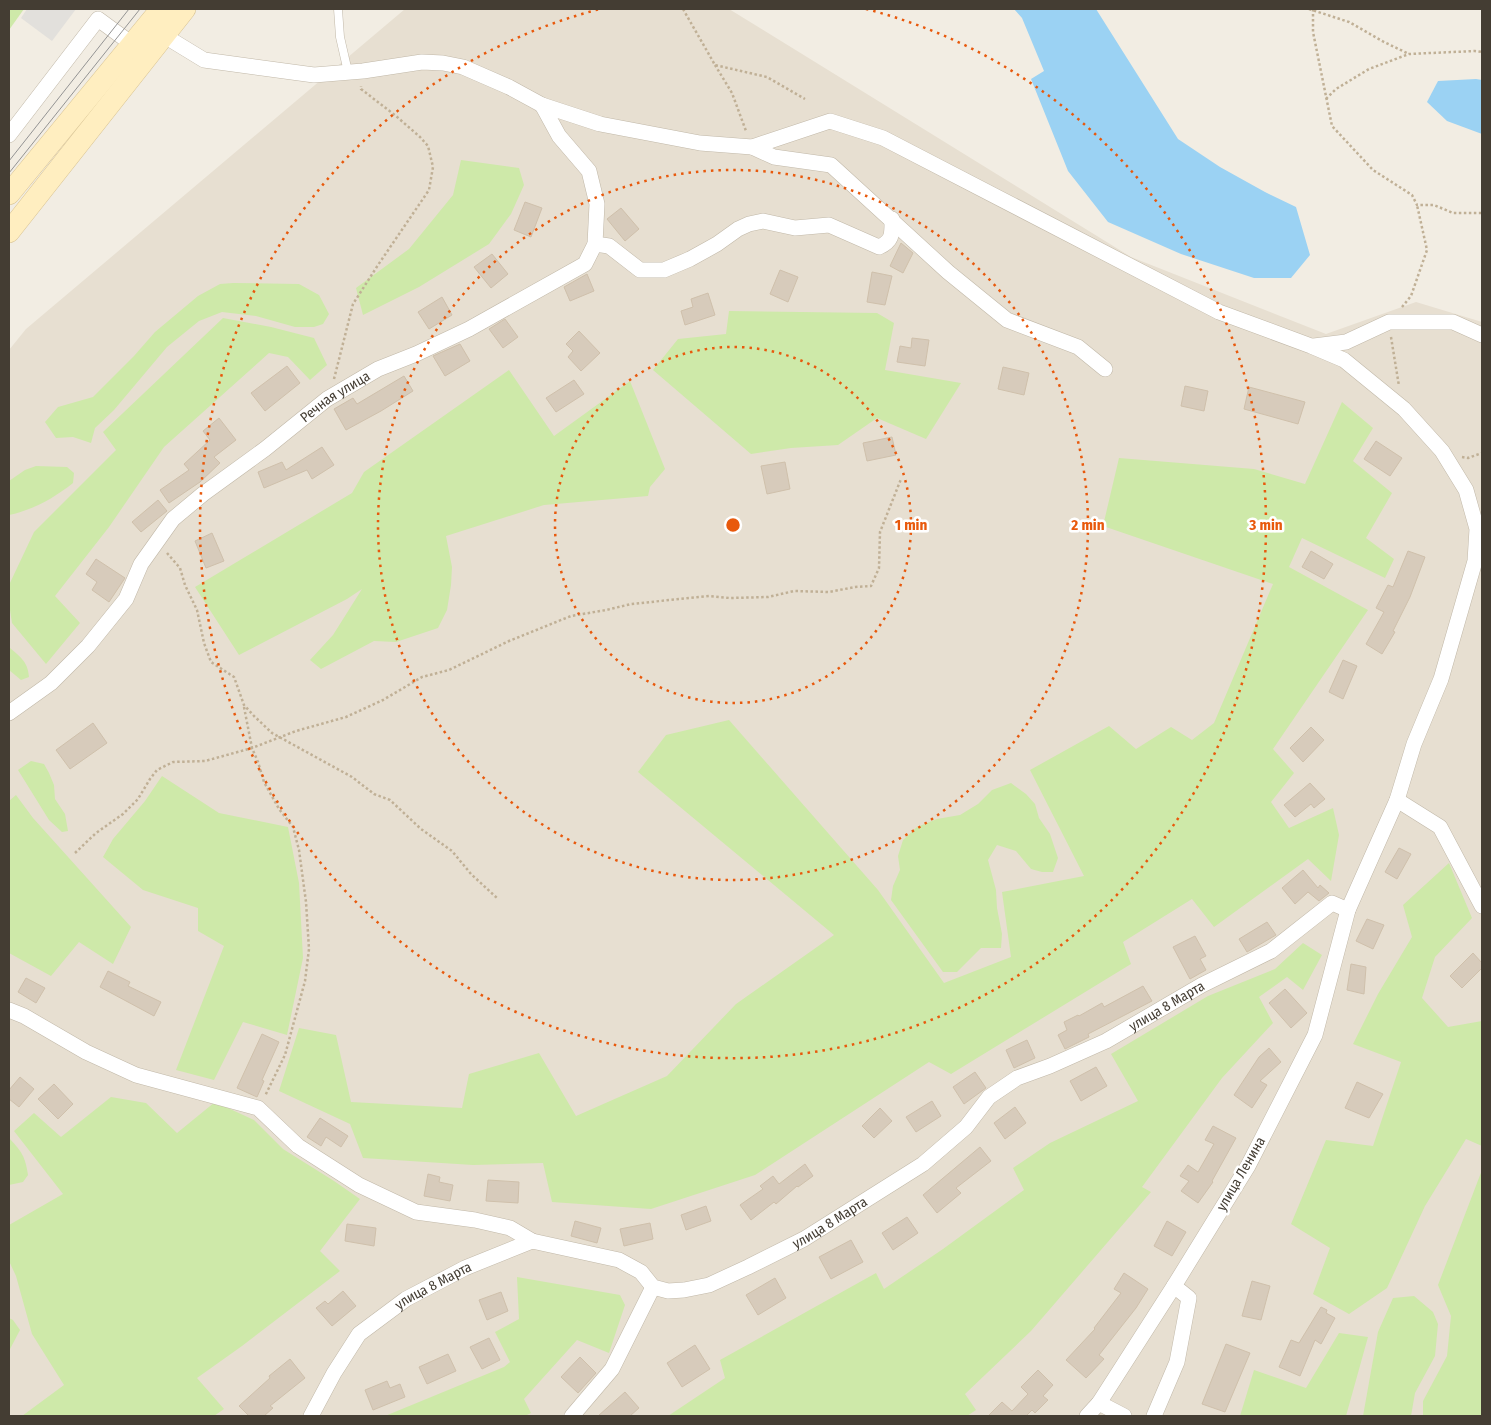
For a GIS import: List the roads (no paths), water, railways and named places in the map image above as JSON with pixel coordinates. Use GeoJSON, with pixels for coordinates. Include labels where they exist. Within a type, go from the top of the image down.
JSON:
{"type":"FeatureCollection","features":[{"type":"Feature","properties":{"kind":"main road"},"geometry":{"type":"LineString","coordinates":[[9,194],[161,9]]}},
{"type":"Feature","properties":{"kind":"main road"},"geometry":{"type":"LineString","coordinates":[[9,232],[185,9]]}},
{"type":"Feature","properties":{"kind":"street"},"geometry":{"type":"LineString","coordinates":[[9,135],[98,19],[132,44]]}},
{"type":"Feature","properties":{"kind":"street"},"geometry":{"type":"LineString","coordinates":[[163,35],[204,60],[314,75],[422,62],[443,63],[463,67],[542,104],[600,124],[700,143],[752,147],[774,157],[831,165],[948,272],[1007,320],[1078,347],[1105,369]]}},
{"type":"Feature","properties":{"kind":"street","name":"Речная улица"},"geometry":{"type":"LineString","coordinates":[[9,713],[51,683],[88,646],[126,599],[141,564],[173,519],[203,494],[265,449],[327,399],[378,369],[416,354],[469,329],[586,264],[595,244],[597,204],[589,171],[560,136],[542,104]]}},
{"type":"Feature","properties":{"kind":"street","name":"улица Ленина"},"geometry":{"type":"LineString","coordinates":[[752,147],[830,122],[883,138],[1219,312],[1344,360],[1404,409],[1442,451],[1466,490],[1477,529],[1475,561],[1441,679],[1414,744],[1397,800],[1348,910],[1315,1035],[1248,1166],[1099,1403],[1087,1416]]}},
{"type":"Feature","properties":{"kind":"street"},"geometry":{"type":"LineString","coordinates":[[595,244],[609,246],[640,270],[664,270],[690,259],[749,224],[763,221],[795,228],[830,225],[878,247],[886,244],[892,234],[892,220]]}},
{"type":"Feature","properties":{"kind":"street"},"geometry":{"type":"LineString","coordinates":[[1311,346],[1346,342],[1389,322],[1453,322],[1482,335]]}},
{"type":"Feature","properties":{"kind":"street"},"geometry":{"type":"LineString","coordinates":[[1397,800],[1440,827],[1482,906]]}},
{"type":"Feature","properties":{"kind":"street","name":"улица 8 Марта"},"geometry":{"type":"LineString","coordinates":[[653,1287],[668,1291],[709,1285],[748,1268],[804,1239],[923,1164],[966,1127],[989,1097],[1017,1078],[1050,1066],[1106,1041],[1202,985],[1271,951],[1332,903],[1348,910]]}},
{"type":"Feature","properties":{"kind":"street"},"geometry":{"type":"LineString","coordinates":[[9,1010],[24,1016],[86,1052],[136,1074],[258,1108],[298,1146],[359,1185],[416,1212],[475,1220],[510,1228],[532,1241],[619,1260],[641,1272],[653,1287],[612,1369],[572,1416]]}},
{"type":"Feature","properties":{"kind":"street","name":"улица 8 Марта"},"geometry":{"type":"LineString","coordinates":[[311,1416],[334,1373],[359,1334],[406,1299],[465,1268],[532,1241]]}},
{"type":"Feature","properties":{"kind":"street"},"geometry":{"type":"LineString","coordinates":[[1154,1416],[1177,1362],[1189,1298],[1174,1286]]}},
{"type":"Feature","properties":{"kind":"street"},"geometry":{"type":"LineString","coordinates":[[1099,1403],[1124,1416]]}},
{"type":"Feature","properties":{"kind":"lane"},"geometry":{"type":"LineString","coordinates":[[338,9],[340,37],[351,72]]}},
{"type":"Feature","properties":{"kind":"water"},"geometry":{"type":"Polygon","coordinates":[[[1014,9],[1096,9],[1178,139],[1220,167],[1296,207],[1310,255],[1291,278],[1254,278],[1181,254],[1108,222],[1068,171],[1031,79],[1044,71],[1022,18],[1014,9]]]}},
{"type":"Feature","properties":{"kind":"water"},"geometry":{"type":"Polygon","coordinates":[[[1482,80],[1482,134],[1447,121],[1427,102],[1438,81],[1482,80]]]}},
{"type":"Feature","properties":{"kind":"tram line"},"geometry":{"type":"LineString","coordinates":[[9,161],[129,9]]}},
{"type":"Feature","properties":{"kind":"tram line"},"geometry":{"type":"LineString","coordinates":[[9,173],[140,9]]}}]}
